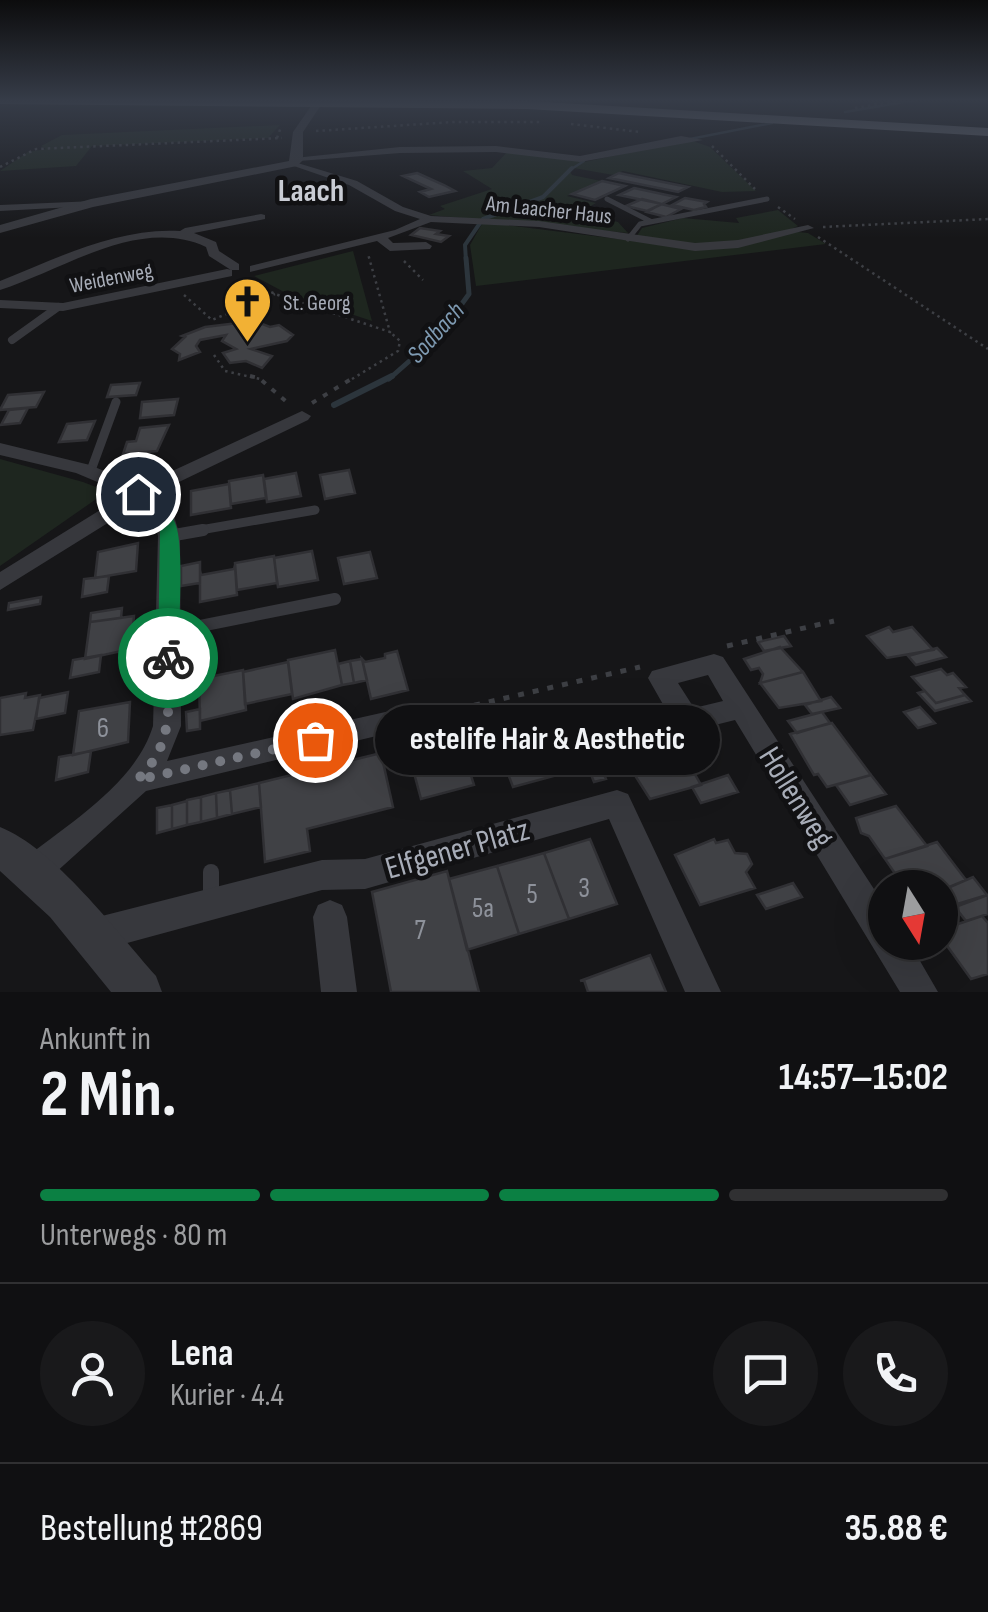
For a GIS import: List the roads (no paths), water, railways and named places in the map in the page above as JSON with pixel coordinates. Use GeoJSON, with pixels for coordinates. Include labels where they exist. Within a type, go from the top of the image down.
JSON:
{"type":"FeatureCollection","features":[{"type":"Feature","properties":{"kind":"street"},"geometry":{"type":"LineString","coordinates":[[296,160],[297,145]]}},
{"type":"Feature","properties":{"kind":"street"},"geometry":{"type":"LineString","coordinates":[[0,229],[91,202],[296,160],[387,151],[502,149],[578,159],[655,145]]}},
{"type":"Feature","properties":{"kind":"street","name":"Am Laacher Haus"},"geometry":{"type":"LineString","coordinates":[[296,160],[430,219],[539,224],[669,246],[718,247],[808,228]]}},
{"type":"Feature","properties":{"kind":"street"},"geometry":{"type":"LineString","coordinates":[[0,208],[91,202]]}},
{"type":"Feature","properties":{"kind":"street","name":"Weidenweg"},"geometry":{"type":"LineString","coordinates":[[0,286],[96,249],[261,217]]}},
{"type":"Feature","properties":{"kind":"street","name":"Weidenweg"},"geometry":{"type":"LineString","coordinates":[[385,242],[430,219]]}},
{"type":"Feature","properties":{"kind":"street","name":"Weidenweg"},"geometry":{"type":"LineString","coordinates":[[168,234],[198,236],[212,245],[213,253],[240,271]]}},
{"type":"Feature","properties":{"kind":"street","name":"Weidenweg"},"geometry":{"type":"LineString","coordinates":[[0,304],[58,308],[360,242],[426,246]]}},
{"type":"Feature","properties":{"kind":"street"},"geometry":{"type":"LineString","coordinates":[[0,582],[138,494],[302,416]]}},
{"type":"Feature","properties":{"kind":"street"},"geometry":{"type":"LineString","coordinates":[[0,449],[90,474],[138,494],[165,516],[170,536],[166,738],[157,758],[137,780],[33,872]]}},
{"type":"Feature","properties":{"kind":"street","name":"Hollenweg"},"geometry":{"type":"LineString","coordinates":[[740,708],[868,910]]}},
{"type":"Feature","properties":{"kind":"street"},"geometry":{"type":"LineString","coordinates":[[137,780],[421,715]]}},
{"type":"Feature","properties":{"kind":"street","name":"Elfgener Platz"},"geometry":{"type":"LineString","coordinates":[[94,935],[211,888],[365,874],[616,803],[703,992]]}},
{"type":"Feature","properties":{"kind":"street"},"geometry":{"type":"LineString","coordinates":[[0,844],[94,935],[140,992]]}},
{"type":"Feature","properties":{"kind":"street"},"geometry":{"type":"LineString","coordinates":[[330,916],[339,992]]}},
{"type":"Feature","properties":{"kind":"street","name":"Hollenweg"},"geometry":{"type":"LineString","coordinates":[[900,960],[920,992]]}},
{"type":"Feature","properties":{"kind":"lane"},"geometry":{"type":"LineString","coordinates":[[606,199],[651,222]]}},
{"type":"Feature","properties":{"kind":"lane"},"geometry":{"type":"LineString","coordinates":[[628,239],[640,224],[767,200]]}},
{"type":"Feature","properties":{"kind":"lane"},"geometry":{"type":"LineString","coordinates":[[12,340],[58,308]]}},
{"type":"Feature","properties":{"kind":"lane"},"geometry":{"type":"LineString","coordinates":[[90,474],[116,402]]}},
{"type":"Feature","properties":{"kind":"lane"},"geometry":{"type":"LineString","coordinates":[[170,536],[315,510]]}},
{"type":"Feature","properties":{"kind":"lane"},"geometry":{"type":"LineString","coordinates":[[169,632],[336,599]]}},
{"type":"Feature","properties":{"kind":"waterway","name":"Sodbach"},"geometry":{"type":"LineString","coordinates":[[570,170],[584,161]]}},
{"type":"Feature","properties":{"kind":"waterway","name":"Sodbach"},"geometry":{"type":"LineString","coordinates":[[483,219],[543,197],[570,170]]}},
{"type":"Feature","properties":{"kind":"waterway","name":"Sodbach"},"geometry":{"type":"LineString","coordinates":[[466,261],[465,245],[480,223]]}},
{"type":"Feature","properties":{"kind":"waterway","name":"Sodbach"},"geometry":{"type":"LineString","coordinates":[[389,379],[440,334],[469,294],[466,258]]}},
{"type":"Feature","properties":{"kind":"waterway","name":"Sodbach"},"geometry":{"type":"LineString","coordinates":[[334,405],[392,376]]}},
{"type":"Feature","properties":{"kind":"place","name":"St. Georg"},"geometry":{"type":"Point","coordinates":[248,344]}},
{"type":"Feature","properties":{"kind":"place","name":"estelife Hair & Aesthetic"},"geometry":{"type":"Point","coordinates":[315,740]}},
{"type":"Feature","properties":{"kind":"district","name":"Laach"},"geometry":{"type":"Point","coordinates":[311,190]}}]}
